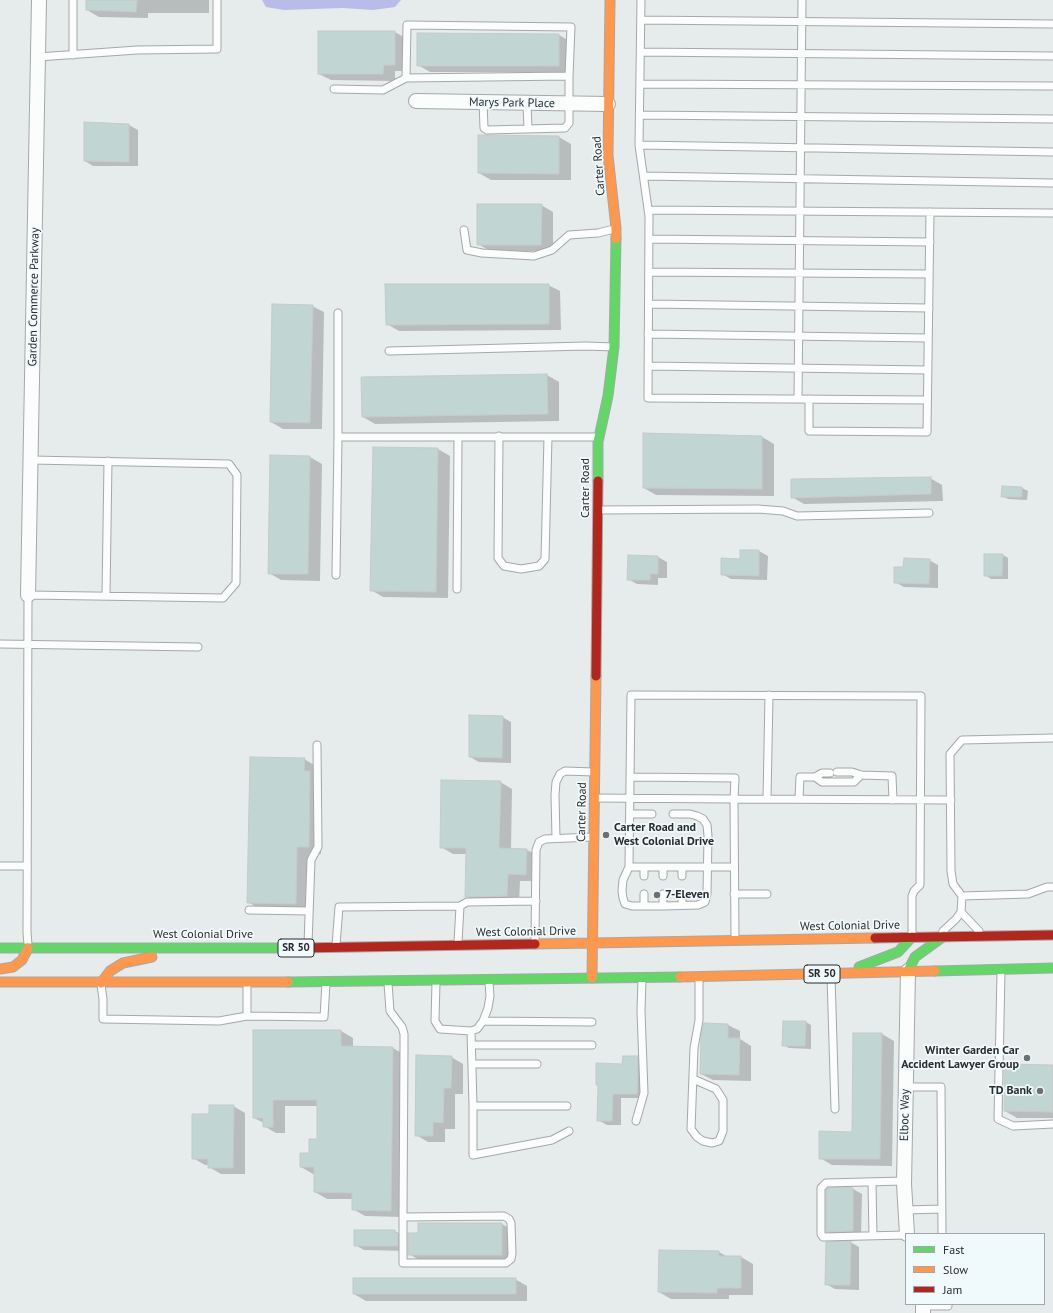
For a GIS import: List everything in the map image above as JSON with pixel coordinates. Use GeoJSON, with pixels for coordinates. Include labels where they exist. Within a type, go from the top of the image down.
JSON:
{"type":"FeatureCollection","features":[{"type":"Feature","properties":{"kind":"main road","name":"Carter Road"},"geometry":{"type":"LineString","coordinates":[[592,978],[599,436],[608,396],[614,348],[616,228],[608,156],[610,0]]}},
{"type":"Feature","properties":{"kind":"main road","name":"West Colonial Drive"},"geometry":{"type":"LineString","coordinates":[[0,948],[308,948],[912,936],[1053,935]]}},
{"type":"Feature","properties":{"kind":"main road"},"geometry":{"type":"LineString","coordinates":[[831,973],[870,964],[898,952],[912,936]]}},
{"type":"Feature","properties":{"kind":"main road"},"geometry":{"type":"LineString","coordinates":[[908,971],[915,957],[940,936]]}},
{"type":"Feature","properties":{"kind":"main road"},"geometry":{"type":"LineString","coordinates":[[101,983],[110,971],[122,962],[214,947]]}},
{"type":"Feature","properties":{"kind":"main road"},"geometry":{"type":"LineString","coordinates":[[0,969],[13,967],[22,960],[28,948]]}},
{"type":"Feature","properties":{"kind":"main road","name":"SR 50"},"geometry":{"type":"LineString","coordinates":[[0,982],[101,983],[592,978],[1053,968]]}},
{"type":"Feature","properties":{"kind":"street","name":"Garden Commerce Parkway"},"geometry":{"type":"LineString","coordinates":[[28,595],[39,0]]}},
{"type":"Feature","properties":{"kind":"street","name":"Marys Park Place"},"geometry":{"type":"LineString","coordinates":[[416,102],[608,104]]}},
{"type":"Feature","properties":{"kind":"street","name":"Elboc Way"},"geometry":{"type":"LineString","coordinates":[[907,1233],[904,1181],[908,971]]}},
{"type":"Feature","properties":{"kind":"lane"},"geometry":{"type":"LineString","coordinates":[[73,0],[73,55]]}},
{"type":"Feature","properties":{"kind":"lane"},"geometry":{"type":"LineString","coordinates":[[38,57],[137,50],[217,50],[217,0]]}},
{"type":"Feature","properties":{"kind":"lane"},"geometry":{"type":"LineString","coordinates":[[641,0],[639,145],[648,210],[648,398],[927,400]]}},
{"type":"Feature","properties":{"kind":"lane"},"geometry":{"type":"LineString","coordinates":[[798,399],[802,0]]}},
{"type":"Feature","properties":{"kind":"lane"},"geometry":{"type":"LineString","coordinates":[[641,20],[1053,24]]}},
{"type":"Feature","properties":{"kind":"lane"},"geometry":{"type":"LineString","coordinates":[[406,78],[407,25],[571,26],[568,103],[569,123],[565,128],[487,130],[484,128],[484,102]]}},
{"type":"Feature","properties":{"kind":"lane"},"geometry":{"type":"LineString","coordinates":[[640,52],[1053,56]]}},
{"type":"Feature","properties":{"kind":"lane"},"geometry":{"type":"LineString","coordinates":[[334,89],[383,90],[406,78],[569,76]]}},
{"type":"Feature","properties":{"kind":"lane"},"geometry":{"type":"LineString","coordinates":[[640,84],[1053,86]]}},
{"type":"Feature","properties":{"kind":"lane"},"geometry":{"type":"LineString","coordinates":[[527,103],[528,129]]}},
{"type":"Feature","properties":{"kind":"lane"},"geometry":{"type":"LineString","coordinates":[[640,115],[1053,119]]}},
{"type":"Feature","properties":{"kind":"lane"},"geometry":{"type":"LineString","coordinates":[[639,145],[1053,152]]}},
{"type":"Feature","properties":{"kind":"lane"},"geometry":{"type":"LineString","coordinates":[[644,176],[1053,183]]}},
{"type":"Feature","properties":{"kind":"lane"},"geometry":{"type":"LineString","coordinates":[[648,210],[1053,213]]}},
{"type":"Feature","properties":{"kind":"lane"},"geometry":{"type":"LineString","coordinates":[[809,399],[809,431],[927,432],[930,212]]}},
{"type":"Feature","properties":{"kind":"lane"},"geometry":{"type":"LineString","coordinates":[[464,230],[467,250],[534,256],[552,250],[569,235],[598,233],[616,228]]}},
{"type":"Feature","properties":{"kind":"lane"},"geometry":{"type":"LineString","coordinates":[[649,239],[930,242]]}},
{"type":"Feature","properties":{"kind":"lane"},"geometry":{"type":"LineString","coordinates":[[649,272],[929,274]]}},
{"type":"Feature","properties":{"kind":"lane"},"geometry":{"type":"LineString","coordinates":[[648,304],[929,308]]}},
{"type":"Feature","properties":{"kind":"lane"},"geometry":{"type":"LineString","coordinates":[[336,575],[338,313]]}},
{"type":"Feature","properties":{"kind":"lane"},"geometry":{"type":"LineString","coordinates":[[648,334],[928,338]]}},
{"type":"Feature","properties":{"kind":"lane"},"geometry":{"type":"LineString","coordinates":[[389,351],[586,346],[614,348]]}},
{"type":"Feature","properties":{"kind":"lane"},"geometry":{"type":"LineString","coordinates":[[648,366],[928,370]]}},
{"type":"Feature","properties":{"kind":"lane"},"geometry":{"type":"LineString","coordinates":[[338,436],[599,436]]}},
{"type":"Feature","properties":{"kind":"lane"},"geometry":{"type":"LineString","coordinates":[[457,589],[458,436]]}},
{"type":"Feature","properties":{"kind":"lane"},"geometry":{"type":"LineString","coordinates":[[499,436],[498,558],[504,566],[521,569],[539,566],[545,559],[548,437]]}},
{"type":"Feature","properties":{"kind":"lane"},"geometry":{"type":"LineString","coordinates":[[28,948],[28,595],[222,598],[236,583],[237,475],[229,464],[31,460]]}},
{"type":"Feature","properties":{"kind":"lane"},"geometry":{"type":"LineString","coordinates":[[106,596],[108,461]]}},
{"type":"Feature","properties":{"kind":"lane"},"geometry":{"type":"LineString","coordinates":[[598,510],[758,509],[783,511],[797,516],[929,513]]}},
{"type":"Feature","properties":{"kind":"lane"},"geometry":{"type":"LineString","coordinates":[[0,644],[198,647]]}},
{"type":"Feature","properties":{"kind":"lane"},"geometry":{"type":"LineString","coordinates":[[673,814],[690,814],[697,816],[703,819],[706,825],[708,867],[707,894],[705,902],[698,905],[663,906],[632,906],[625,904],[622,898],[623,880],[629,866],[631,695],[921,696],[920,885],[914,891],[912,896],[912,936]]}},
{"type":"Feature","properties":{"kind":"lane"},"geometry":{"type":"LineString","coordinates":[[767,799],[769,695]]}},
{"type":"Feature","properties":{"kind":"lane"},"geometry":{"type":"LineString","coordinates":[[940,936],[961,912],[962,896],[953,884],[951,871],[950,754],[962,740],[1053,738]]}},
{"type":"Feature","properties":{"kind":"lane"},"geometry":{"type":"LineString","coordinates":[[308,948],[311,860],[318,847],[317,745]]}},
{"type":"Feature","properties":{"kind":"lane"},"geometry":{"type":"LineString","coordinates":[[556,838],[555,795],[556,782],[560,774],[565,771],[594,772]]}},
{"type":"Feature","properties":{"kind":"lane"},"geometry":{"type":"LineString","coordinates":[[799,799],[800,777],[815,777],[822,773],[852,772],[861,775],[892,776],[893,800]]}},
{"type":"Feature","properties":{"kind":"lane"},"geometry":{"type":"LineString","coordinates":[[815,777],[822,782],[854,782],[861,775]]}},
{"type":"Feature","properties":{"kind":"lane"},"geometry":{"type":"LineString","coordinates":[[630,777],[735,778],[735,940]]}},
{"type":"Feature","properties":{"kind":"lane"},"geometry":{"type":"LineString","coordinates":[[594,798],[951,800]]}},
{"type":"Feature","properties":{"kind":"lane"},"geometry":{"type":"LineString","coordinates":[[630,814],[652,814]]}},
{"type":"Feature","properties":{"kind":"lane"},"geometry":{"type":"LineString","coordinates":[[536,944],[536,850],[539,842],[545,839],[556,838],[594,837]]}},
{"type":"Feature","properties":{"kind":"lane"},"geometry":{"type":"LineString","coordinates":[[0,866],[27,866]]}},
{"type":"Feature","properties":{"kind":"lane"},"geometry":{"type":"LineString","coordinates":[[629,866],[734,867]]}},
{"type":"Feature","properties":{"kind":"lane"},"geometry":{"type":"LineString","coordinates":[[644,867],[644,876]]}},
{"type":"Feature","properties":{"kind":"lane"},"geometry":{"type":"LineString","coordinates":[[663,867],[663,876]]}},
{"type":"Feature","properties":{"kind":"lane"},"geometry":{"type":"LineString","coordinates":[[682,867],[682,876]]}},
{"type":"Feature","properties":{"kind":"lane"},"geometry":{"type":"LineString","coordinates":[[962,896],[1028,894],[1053,886]]}},
{"type":"Feature","properties":{"kind":"lane"},"geometry":{"type":"LineString","coordinates":[[644,894],[644,906]]}},
{"type":"Feature","properties":{"kind":"lane"},"geometry":{"type":"LineString","coordinates":[[663,894],[663,906]]}},
{"type":"Feature","properties":{"kind":"lane"},"geometry":{"type":"LineString","coordinates":[[682,894],[682,905]]}},
{"type":"Feature","properties":{"kind":"lane"},"geometry":{"type":"LineString","coordinates":[[734,894],[767,894]]}},
{"type":"Feature","properties":{"kind":"lane"},"geometry":{"type":"LineString","coordinates":[[336,947],[339,908],[460,906],[467,902],[475,901],[536,901]]}},
{"type":"Feature","properties":{"kind":"lane"},"geometry":{"type":"LineString","coordinates":[[458,946],[460,906]]}},
{"type":"Feature","properties":{"kind":"lane"},"geometry":{"type":"LineString","coordinates":[[249,910],[309,911]]}},
{"type":"Feature","properties":{"kind":"lane"},"geometry":{"type":"LineString","coordinates":[[961,912],[984,936]]}},
{"type":"Feature","properties":{"kind":"lane"},"geometry":{"type":"LineString","coordinates":[[1002,969],[998,1119],[1013,1126],[1053,1124]]}},
{"type":"Feature","properties":{"kind":"lane"},"geometry":{"type":"LineString","coordinates":[[831,973],[830,989],[835,1109]]}},
{"type":"Feature","properties":{"kind":"lane"},"geometry":{"type":"LineString","coordinates":[[693,1080],[716,1089],[723,1100],[723,1131],[719,1141],[712,1143],[702,1141],[691,1129],[694,1048],[699,1020],[699,976]]}},
{"type":"Feature","properties":{"kind":"lane"},"geometry":{"type":"LineString","coordinates":[[636,1121],[644,1092],[641,1011],[642,977]]}},
{"type":"Feature","properties":{"kind":"lane"},"geometry":{"type":"LineString","coordinates":[[436,980],[435,1021],[440,1029],[471,1030],[477,1029],[483,1021],[488,1008],[490,996],[489,979]]}},
{"type":"Feature","properties":{"kind":"lane"},"geometry":{"type":"LineString","coordinates":[[388,980],[390,1011],[402,1027],[404,1034],[403,1217],[403,1263],[506,1263],[512,1254],[511,1223],[509,1219],[504,1216],[403,1217]]}},
{"type":"Feature","properties":{"kind":"lane"},"geometry":{"type":"LineString","coordinates":[[101,983],[103,999],[102,1019],[219,1021],[247,1016],[324,1017],[326,981]]}},
{"type":"Feature","properties":{"kind":"lane"},"geometry":{"type":"LineString","coordinates":[[247,982],[247,1016]]}},
{"type":"Feature","properties":{"kind":"lane"},"geometry":{"type":"LineString","coordinates":[[483,1021],[592,1022]]}},
{"type":"Feature","properties":{"kind":"lane"},"geometry":{"type":"LineString","coordinates":[[471,1030],[473,1155],[552,1140],[569,1131]]}},
{"type":"Feature","properties":{"kind":"lane"},"geometry":{"type":"LineString","coordinates":[[472,1045],[592,1045]]}},
{"type":"Feature","properties":{"kind":"lane"},"geometry":{"type":"LineString","coordinates":[[472,1064],[537,1064]]}},
{"type":"Feature","properties":{"kind":"lane"},"geometry":{"type":"LineString","coordinates":[[905,1087],[941,1087],[942,1233]]}},
{"type":"Feature","properties":{"kind":"lane"},"geometry":{"type":"LineString","coordinates":[[473,1106],[568,1106]]}},
{"type":"Feature","properties":{"kind":"lane"},"geometry":{"type":"LineString","coordinates":[[904,1181],[826,1183],[821,1188],[821,1234],[823,1237],[905,1234]]}},
{"type":"Feature","properties":{"kind":"lane"},"geometry":{"type":"LineString","coordinates":[[872,1182],[873,1236]]}},
{"type":"Feature","properties":{"kind":"lane"},"geometry":{"type":"LineString","coordinates":[[906,1210],[941,1209]]}},
{"type":"Feature","properties":{"kind":"lane"},"geometry":{"type":"LineString","coordinates":[[923,1308],[948,1305]]}},
{"type":"Feature","properties":{"kind":"water"},"geometry":{"type":"Polygon","coordinates":[[[262,0],[401,0],[395,7],[373,10],[343,8],[284,10],[266,7],[262,0]]]}},
{"type":"Feature","properties":{"kind":"building"},"geometry":{"type":"Polygon","coordinates":[[[86,0],[137,0],[136,12],[86,10],[86,0]]]}},
{"type":"Feature","properties":{"kind":"building"},"geometry":{"type":"Polygon","coordinates":[[[318,31],[395,31],[395,65],[384,65],[383,74],[318,74],[318,31]]]}},
{"type":"Feature","properties":{"kind":"building"},"geometry":{"type":"Polygon","coordinates":[[[417,33],[559,34],[559,66],[417,66],[417,33]]]}},
{"type":"Feature","properties":{"kind":"building"},"geometry":{"type":"Polygon","coordinates":[[[84,122],[129,124],[129,162],[84,161],[84,122]]]}},
{"type":"Feature","properties":{"kind":"building"},"geometry":{"type":"Polygon","coordinates":[[[478,135],[559,136],[559,174],[478,173],[478,135]]]}},
{"type":"Feature","properties":{"kind":"building"},"geometry":{"type":"Polygon","coordinates":[[[477,204],[542,204],[541,245],[477,245],[477,204]]]}},
{"type":"Feature","properties":{"kind":"building"},"geometry":{"type":"Polygon","coordinates":[[[385,284],[549,284],[549,324],[386,325],[385,284]]]}},
{"type":"Feature","properties":{"kind":"building"},"geometry":{"type":"Polygon","coordinates":[[[272,304],[313,305],[310,423],[270,422],[272,304]]]}},
{"type":"Feature","properties":{"kind":"building"},"geometry":{"type":"Polygon","coordinates":[[[547,374],[548,414],[362,417],[361,377],[547,374]]]}},
{"type":"Feature","properties":{"kind":"building"},"geometry":{"type":"Polygon","coordinates":[[[643,433],[762,436],[762,489],[643,488],[643,433]]]}},
{"type":"Feature","properties":{"kind":"building"},"geometry":{"type":"Polygon","coordinates":[[[373,447],[438,448],[436,592],[370,591],[373,447]]]}},
{"type":"Feature","properties":{"kind":"building"},"geometry":{"type":"Polygon","coordinates":[[[270,455],[310,456],[308,574],[268,574],[270,455]]]}},
{"type":"Feature","properties":{"kind":"building"},"geometry":{"type":"Polygon","coordinates":[[[931,477],[931,494],[791,498],[791,479],[931,477]]]}},
{"type":"Feature","properties":{"kind":"building"},"geometry":{"type":"Polygon","coordinates":[[[1002,486],[1022,487],[1022,497],[1001,497],[1002,486]]]}},
{"type":"Feature","properties":{"kind":"building"},"geometry":{"type":"Polygon","coordinates":[[[740,550],[759,550],[759,576],[721,575],[721,558],[740,559],[740,550]]]}},
{"type":"Feature","properties":{"kind":"building"},"geometry":{"type":"Polygon","coordinates":[[[984,554],[1003,554],[1002,576],[984,576],[984,554]]]}},
{"type":"Feature","properties":{"kind":"building"},"geometry":{"type":"Polygon","coordinates":[[[628,555],[658,556],[658,574],[650,574],[650,580],[627,580],[628,555]]]}},
{"type":"Feature","properties":{"kind":"building"},"geometry":{"type":"Polygon","coordinates":[[[904,558],[930,559],[929,584],[894,583],[894,567],[903,567],[904,558]]]}},
{"type":"Feature","properties":{"kind":"building"},"geometry":{"type":"Polygon","coordinates":[[[469,715],[503,716],[502,758],[469,757],[469,715]]]}},
{"type":"Feature","properties":{"kind":"building"},"geometry":{"type":"Polygon","coordinates":[[[250,757],[305,758],[304,771],[310,771],[309,847],[297,847],[296,904],[247,903],[250,757]]]}},
{"type":"Feature","properties":{"kind":"building"},"geometry":{"type":"Polygon","coordinates":[[[441,780],[501,781],[499,848],[527,849],[526,875],[508,874],[507,896],[465,897],[466,848],[440,848],[441,780]]]}},
{"type":"Feature","properties":{"kind":"building"},"geometry":{"type":"Polygon","coordinates":[[[783,1021],[806,1021],[805,1046],[782,1046],[783,1021]]]}},
{"type":"Feature","properties":{"kind":"building"},"geometry":{"type":"Polygon","coordinates":[[[704,1023],[728,1024],[728,1038],[740,1038],[739,1075],[700,1074],[701,1037],[704,1023]]]}},
{"type":"Feature","properties":{"kind":"building"},"geometry":{"type":"Polygon","coordinates":[[[253,1030],[341,1030],[341,1046],[393,1047],[391,1211],[352,1210],[352,1193],[314,1192],[314,1167],[300,1167],[300,1153],[309,1153],[309,1139],[317,1139],[317,1100],[273,1100],[273,1127],[263,1127],[263,1118],[253,1118],[253,1030]]]}},
{"type":"Feature","properties":{"kind":"building"},"geometry":{"type":"Polygon","coordinates":[[[853,1033],[882,1033],[880,1159],[819,1159],[819,1131],[852,1132],[853,1033]]]}},
{"type":"Feature","properties":{"kind":"building"},"geometry":{"type":"Polygon","coordinates":[[[416,1055],[452,1056],[451,1088],[444,1088],[443,1123],[433,1122],[433,1136],[415,1136],[416,1055]]]}},
{"type":"Feature","properties":{"kind":"building"},"geometry":{"type":"Polygon","coordinates":[[[623,1056],[638,1056],[637,1094],[613,1094],[612,1121],[597,1121],[598,1085],[596,1085],[596,1063],[622,1064],[623,1056]]]}},
{"type":"Feature","properties":{"kind":"building"},"geometry":{"type":"Polygon","coordinates":[[[1005,1064],[1053,1065],[1053,1112],[1004,1111],[1005,1064]]]}},
{"type":"Feature","properties":{"kind":"building"},"geometry":{"type":"Polygon","coordinates":[[[209,1105],[234,1105],[233,1168],[208,1168],[208,1159],[192,1159],[192,1114],[209,1114],[209,1105]]]}},
{"type":"Feature","properties":{"kind":"building"},"geometry":{"type":"Polygon","coordinates":[[[828,1188],[853,1188],[853,1231],[826,1232],[826,1190],[828,1188]]]}},
{"type":"Feature","properties":{"kind":"building"},"geometry":{"type":"Polygon","coordinates":[[[418,1223],[502,1223],[502,1255],[408,1255],[408,1233],[418,1233],[418,1223]]]}},
{"type":"Feature","properties":{"kind":"building"},"geometry":{"type":"Polygon","coordinates":[[[354,1230],[395,1230],[395,1233],[398,1233],[398,1246],[354,1246],[354,1230]]]}},
{"type":"Feature","properties":{"kind":"building"},"geometry":{"type":"Polygon","coordinates":[[[851,1241],[850,1285],[825,1285],[826,1242],[851,1241]]]}},
{"type":"Feature","properties":{"kind":"building"},"geometry":{"type":"Polygon","coordinates":[[[659,1250],[719,1251],[719,1256],[741,1256],[741,1288],[717,1288],[717,1293],[658,1292],[659,1250]]]}},
{"type":"Feature","properties":{"kind":"building"},"geometry":{"type":"Polygon","coordinates":[[[353,1278],[516,1278],[516,1294],[353,1294],[353,1278]]]}},
{"type":"Feature","properties":{"kind":"traffic: fast"},"geometry":{"type":"LineString","coordinates":[[598,481],[598,442],[608,396],[614,347],[616,239]]}},
{"type":"Feature","properties":{"kind":"traffic: fast"},"geometry":{"type":"LineString","coordinates":[[908,971],[915,957],[944,936]]}},
{"type":"Feature","properties":{"kind":"traffic: fast"},"geometry":{"type":"LineString","coordinates":[[859,967],[898,952],[912,937]]}},
{"type":"Feature","properties":{"kind":"traffic: fast"},"geometry":{"type":"LineString","coordinates":[[0,948],[298,948]]}},
{"type":"Feature","properties":{"kind":"traffic: fast"},"geometry":{"type":"LineString","coordinates":[[935,971],[1053,968]]}},
{"type":"Feature","properties":{"kind":"traffic: fast"},"geometry":{"type":"LineString","coordinates":[[288,982],[680,977]]}},
{"type":"Feature","properties":{"kind":"traffic: slow"},"geometry":{"type":"LineString","coordinates":[[610,0],[608,155],[616,239]]}},
{"type":"Feature","properties":{"kind":"traffic: slow"},"geometry":{"type":"LineString","coordinates":[[592,978],[596,676]]}},
{"type":"Feature","properties":{"kind":"traffic: slow"},"geometry":{"type":"LineString","coordinates":[[535,944],[875,938]]}},
{"type":"Feature","properties":{"kind":"traffic: slow"},"geometry":{"type":"LineString","coordinates":[[0,969],[13,967],[22,960],[28,948]]}},
{"type":"Feature","properties":{"kind":"traffic: slow"},"geometry":{"type":"LineString","coordinates":[[101,983],[110,971],[123,963],[152,957]]}},
{"type":"Feature","properties":{"kind":"traffic: slow"},"geometry":{"type":"LineString","coordinates":[[680,977],[935,971]]}},
{"type":"Feature","properties":{"kind":"traffic: slow"},"geometry":{"type":"LineString","coordinates":[[0,982],[288,982]]}},
{"type":"Feature","properties":{"kind":"traffic: jam"},"geometry":{"type":"LineString","coordinates":[[596,676],[598,481]]}},
{"type":"Feature","properties":{"kind":"traffic: jam"},"geometry":{"type":"LineString","coordinates":[[875,938],[1053,935]]}},
{"type":"Feature","properties":{"kind":"traffic: jam"},"geometry":{"type":"LineString","coordinates":[[298,948],[535,944]]}},
{"type":"Feature","properties":{"kind":"place","name":"Carter Road and West Colonial Drive"},"geometry":{"type":"Point","coordinates":[606,835]}},
{"type":"Feature","properties":{"kind":"place","name":"7-Eleven"},"geometry":{"type":"Point","coordinates":[657,895]}},
{"type":"Feature","properties":{"kind":"place","name":"Winter Garden Car Accident Lawyer Group"},"geometry":{"type":"Point","coordinates":[1027,1058]}},
{"type":"Feature","properties":{"kind":"place","name":"TD Bank"},"geometry":{"type":"Point","coordinates":[1040,1091]}}]}
